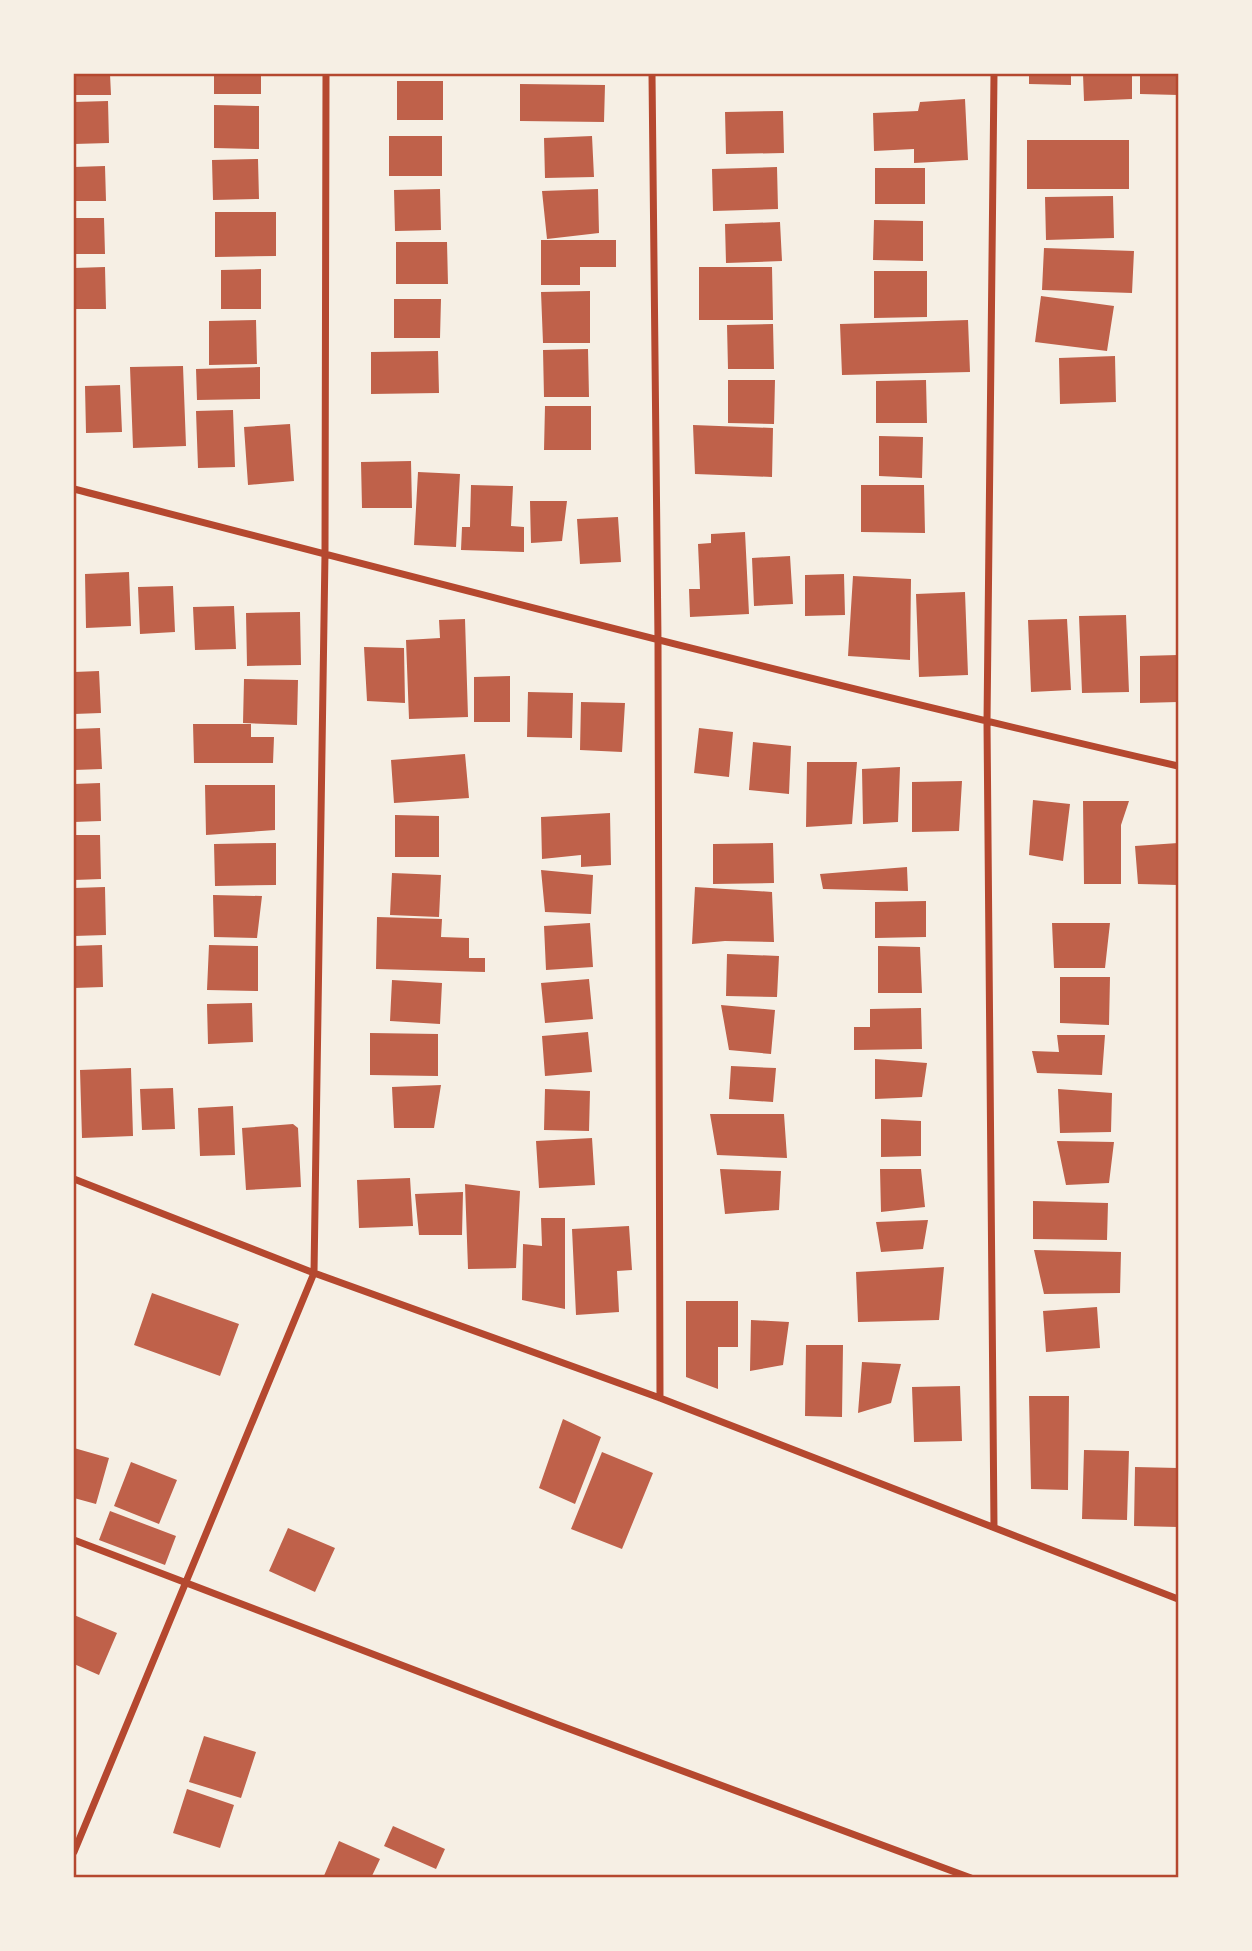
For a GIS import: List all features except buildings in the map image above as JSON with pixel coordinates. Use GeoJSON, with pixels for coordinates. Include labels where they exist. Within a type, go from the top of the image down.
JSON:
{"type":"FeatureCollection","features":[{"type":"Feature","properties":{"kind":"street"},"geometry":{"type":"LineString","coordinates":[[74,1852],[314,1273],[325,554],[326,74]]}},
{"type":"Feature","properties":{"kind":"street"},"geometry":{"type":"LineString","coordinates":[[652,74],[658,641],[660,1398]]}},
{"type":"Feature","properties":{"kind":"street"},"geometry":{"type":"LineString","coordinates":[[994,74],[987,722],[994,1527]]}},
{"type":"Feature","properties":{"kind":"street"},"geometry":{"type":"LineString","coordinates":[[74,489],[658,641],[1178,766]]}},
{"type":"Feature","properties":{"kind":"street"},"geometry":{"type":"LineString","coordinates":[[74,1179],[314,1273],[660,1398],[1178,1599]]}},
{"type":"Feature","properties":{"kind":"street"},"geometry":{"type":"LineString","coordinates":[[74,1540],[971,1878]]}}]}
